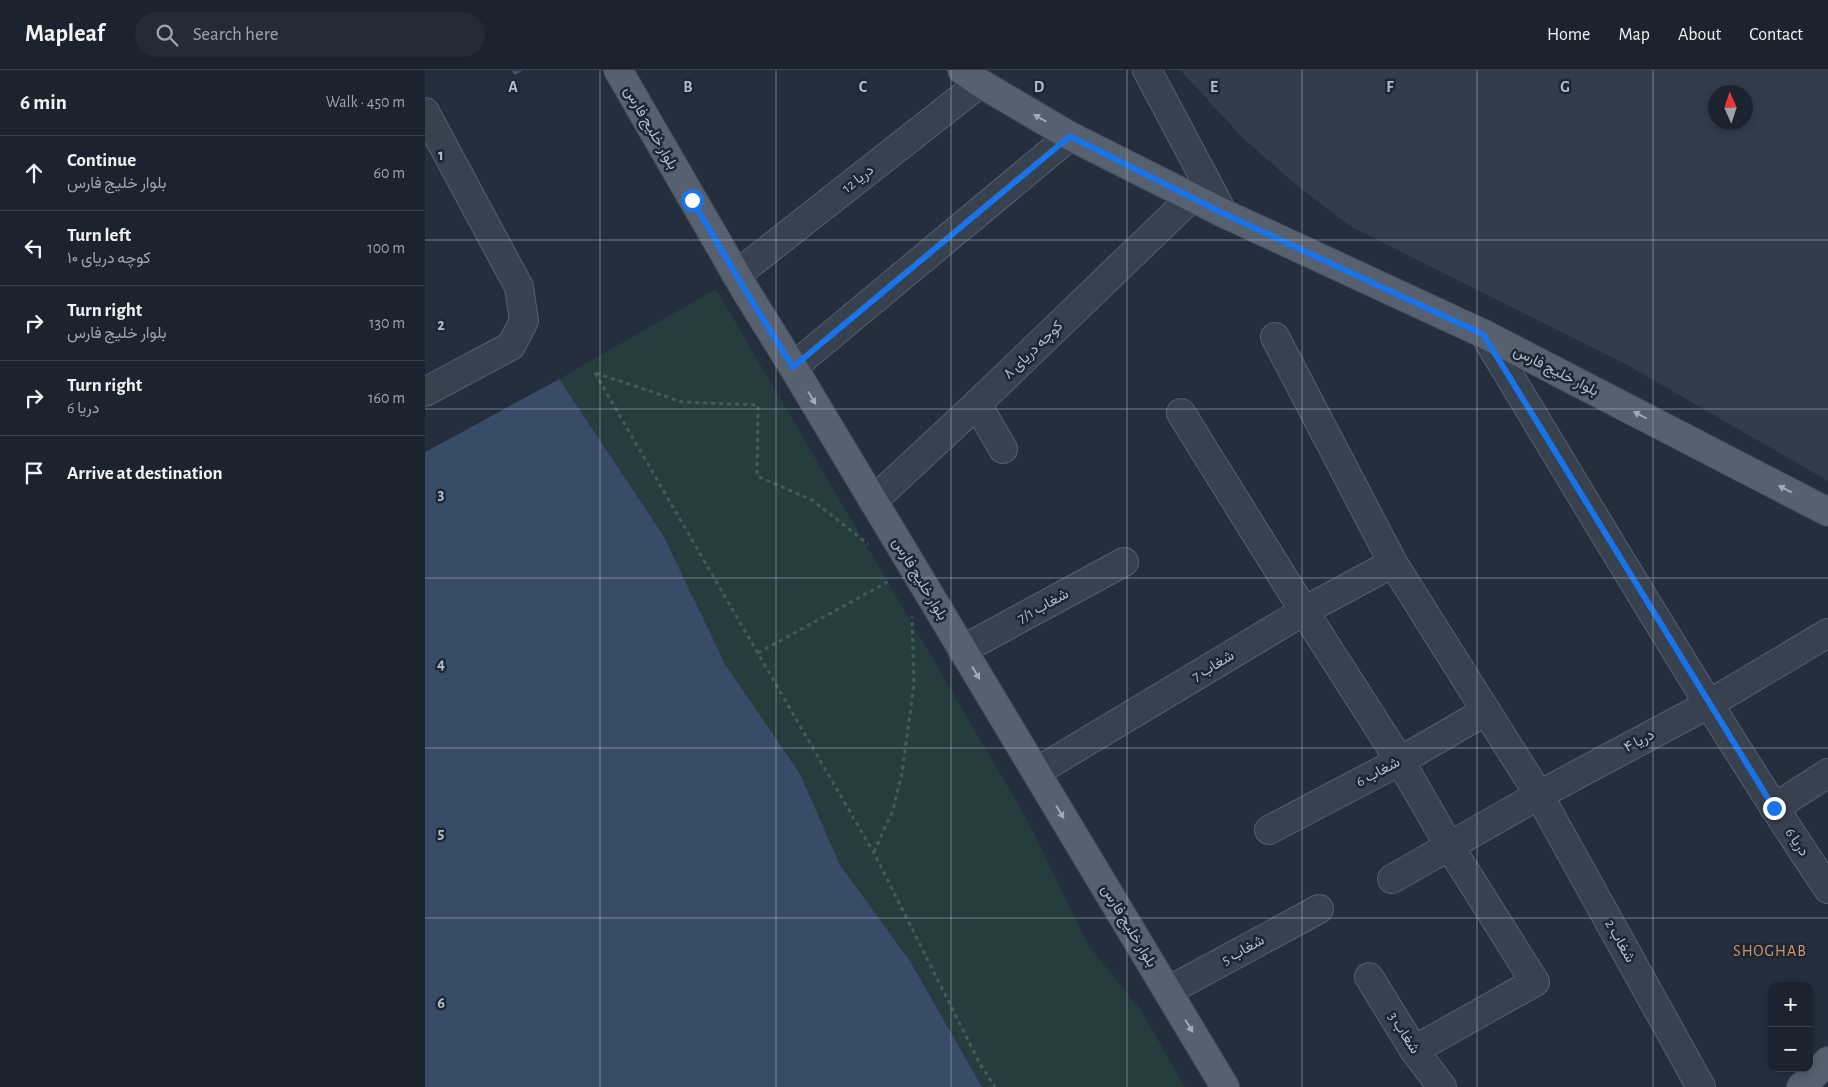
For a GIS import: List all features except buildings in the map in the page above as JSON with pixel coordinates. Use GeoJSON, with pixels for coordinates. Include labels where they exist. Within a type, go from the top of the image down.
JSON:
{"type":"FeatureCollection","features":[{"type":"Feature","properties":{"kind":"main road","name":"بلوار خلیج ‌فارس"},"geometry":{"type":"LineString","coordinates":[[618,70],[736,275],[1225,1087]]}},
{"type":"Feature","properties":{"kind":"main road","name":"بلوار خلیج‌ فارس"},"geometry":{"type":"LineString","coordinates":[[971,77],[1070,136],[1191,198],[1483,334],[1828,512]]}},
{"type":"Feature","properties":{"kind":"main road"},"geometry":{"type":"LineString","coordinates":[[1801,1087],[1828,1061]]}},
{"type":"Feature","properties":{"kind":"street"},"geometry":{"type":"LineString","coordinates":[[1147,70],[1223,213]]}},
{"type":"Feature","properties":{"kind":"street","name":"دریا 12"},"geometry":{"type":"LineString","coordinates":[[736,275],[971,77]]}},
{"type":"Feature","properties":{"kind":"street"},"geometry":{"type":"LineString","coordinates":[[425,112],[519,287],[523,321],[511,346],[425,392]]}},
{"type":"Feature","properties":{"kind":"street"},"geometry":{"type":"LineString","coordinates":[[793,367],[1070,136]]}},
{"type":"Feature","properties":{"kind":"street","name":"کوچه دریای ۸"},"geometry":{"type":"LineString","coordinates":[[873,501],[977,404],[1191,198]]}},
{"type":"Feature","properties":{"kind":"street","name":"دریا 6"},"geometry":{"type":"LineString","coordinates":[[1483,334],[1709,704],[1774,808],[1828,888]]}},
{"type":"Feature","properties":{"kind":"street","name":"شغاب 2"},"geometry":{"type":"LineString","coordinates":[[1275,337],[1393,563],[1539,795],[1701,1087]]}},
{"type":"Feature","properties":{"kind":"street"},"geometry":{"type":"LineString","coordinates":[[977,404],[1003,449]]}},
{"type":"Feature","properties":{"kind":"street"},"geometry":{"type":"LineString","coordinates":[[1181,413],[1400,761],[1450,848],[1535,982],[1414,1050]]}},
{"type":"Feature","properties":{"kind":"street","name":"شغاب 7/1"},"geometry":{"type":"LineString","coordinates":[[962,650],[1124,562]]}},
{"type":"Feature","properties":{"kind":"street","name":"شغاب 7"},"geometry":{"type":"LineString","coordinates":[[1036,772],[1304,611],[1393,563]]}},
{"type":"Feature","properties":{"kind":"street","name":"دریا ۴"},"geometry":{"type":"LineString","coordinates":[[1392,879],[1450,848],[1539,795],[1709,704],[1828,633]]}},
{"type":"Feature","properties":{"kind":"street","name":"شغاب 6"},"geometry":{"type":"LineString","coordinates":[[1269,830],[1400,761],[1486,711]]}},
{"type":"Feature","properties":{"kind":"street"},"geometry":{"type":"LineString","coordinates":[[1774,808],[1828,772]]}},
{"type":"Feature","properties":{"kind":"street","name":"شغاب 5"},"geometry":{"type":"LineString","coordinates":[[1168,991],[1319,908]]}},
{"type":"Feature","properties":{"kind":"street","name":"شغاب 3"},"geometry":{"type":"LineString","coordinates":[[1369,977],[1414,1050],[1442,1087]]}},
{"type":"Feature","properties":{"kind":"path"},"geometry":{"type":"LineString","coordinates":[[869,544],[812,500],[757,476],[758,405],[682,402],[595,373],[874,853],[980,1064],[995,1087]]}},
{"type":"Feature","properties":{"kind":"path"},"geometry":{"type":"LineString","coordinates":[[758,653],[893,578]]}},
{"type":"Feature","properties":{"kind":"path"},"geometry":{"type":"LineString","coordinates":[[874,853],[893,810],[911,715],[914,684],[912,607]]}},
{"type":"Feature","properties":{"kind":"shaded area"},"geometry":{"type":"Polygon","coordinates":[[[1180,70],[1828,70],[1828,481],[1629,366],[1350,226],[1295,184],[1243,138],[1180,70]]]}},
{"type":"Feature","properties":{"kind":"green space"},"geometry":{"type":"Polygon","coordinates":[[[716,289],[1029,823],[1088,945],[1140,1009],[1185,1087],[982,1087],[910,961],[840,865],[800,774],[725,664],[663,535],[559,379],[716,289]]]}},
{"type":"Feature","properties":{"kind":"water"},"geometry":{"type":"Polygon","coordinates":[[[559,379],[663,535],[725,664],[800,774],[840,865],[910,961],[982,1087],[425,1087],[425,452],[559,379]]]}},
{"type":"Feature","properties":{"kind":"pier"},"geometry":{"type":"Polygon","coordinates":[[[558,377],[561,378],[425,452],[425,449],[558,377]]]}},
{"type":"Feature","properties":{"kind":"district","name":"SHOGHAB"},"geometry":{"type":"Point","coordinates":[1770,951]}},
{"type":"Feature","properties":{"kind":"route"},"geometry":{"type":"LineString","coordinates":[[692,200],[793,367],[1070,136],[1191,198],[1483,334],[1774,808]]}}]}
